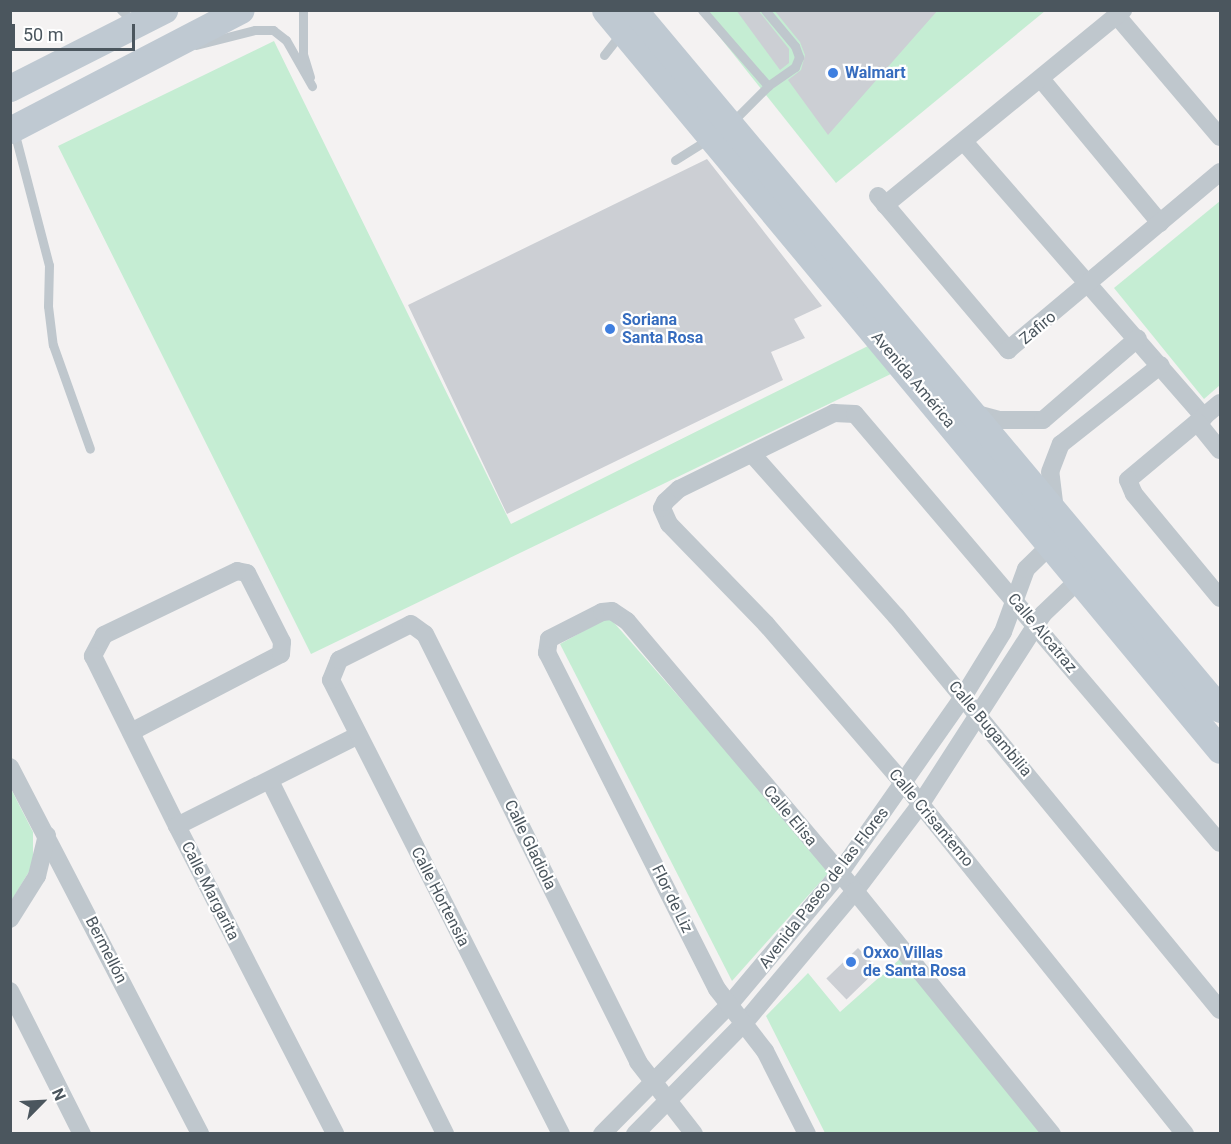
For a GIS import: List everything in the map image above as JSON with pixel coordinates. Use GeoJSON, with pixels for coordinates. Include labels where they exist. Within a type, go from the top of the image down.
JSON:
{"type":"FeatureCollection","features":[{"type":"Feature","properties":{"kind":"main road"},"geometry":{"type":"LineString","coordinates":[[10,88],[128,17],[164,10]]}},
{"type":"Feature","properties":{"kind":"main road"},"geometry":{"type":"LineString","coordinates":[[12,130],[241,10]]}},
{"type":"Feature","properties":{"kind":"main road","name":"Avenida América"},"geometry":{"type":"LineString","coordinates":[[606,10],[628,21],[889,332],[1058,528]]}},
{"type":"Feature","properties":{"kind":"main road","name":"Avenida América"},"geometry":{"type":"LineString","coordinates":[[889,332],[973,413],[1221,750]]}},
{"type":"Feature","properties":{"kind":"main road","name":"Avenida América"},"geometry":{"type":"LineString","coordinates":[[1088,571],[1221,709]]}},
{"type":"Feature","properties":{"kind":"street"},"geometry":{"type":"LineString","coordinates":[[1221,137],[1120,13],[965,143],[1161,364],[1221,450]]}},
{"type":"Feature","properties":{"kind":"street"},"geometry":{"type":"LineString","coordinates":[[1041,79],[1160,223]]}},
{"type":"Feature","properties":{"kind":"street","name":"Zafiro"},"geometry":{"type":"LineString","coordinates":[[965,143],[882,201],[1008,350],[1090,284],[1221,172]]}},
{"type":"Feature","properties":{"kind":"street"},"geometry":{"type":"LineString","coordinates":[[973,413],[999,420],[1043,420],[1138,338]]}},
{"type":"Feature","properties":{"kind":"street"},"geometry":{"type":"LineString","coordinates":[[1058,528],[1050,472],[1061,444],[1161,364]]}},
{"type":"Feature","properties":{"kind":"street"},"geometry":{"type":"LineString","coordinates":[[1089,380],[1110,405]]}},
{"type":"Feature","properties":{"kind":"street"},"geometry":{"type":"LineString","coordinates":[[1221,403],[1129,476],[1128,484],[1221,598]]}},
{"type":"Feature","properties":{"kind":"street","name":"Calle Alcatraz"},"geometry":{"type":"LineString","coordinates":[[752,454],[842,411],[855,414],[1221,843]]}},
{"type":"Feature","properties":{"kind":"street"},"geometry":{"type":"LineString","coordinates":[[1043,420],[1061,444]]}},
{"type":"Feature","properties":{"kind":"street","name":"Calle Crisantemo"},"geometry":{"type":"LineString","coordinates":[[752,454],[679,489],[665,502],[663,514],[766,624],[905,785],[1185,1134]]}},
{"type":"Feature","properties":{"kind":"street","name":"Calle Bugambilia"},"geometry":{"type":"LineString","coordinates":[[752,454],[832,540],[1221,1010]]}},
{"type":"Feature","properties":{"kind":"street","name":"Avenida Paseo de las Flores"},"geometry":{"type":"LineString","coordinates":[[602,1134],[729,1005],[839,874],[905,785],[963,697],[1003,632],[1013,599],[1026,569],[1058,528]]}},
{"type":"Feature","properties":{"kind":"street","name":"Calle Margarita"},"geometry":{"type":"LineString","coordinates":[[131,732],[276,659],[283,649],[248,573],[241,571],[226,576],[104,635],[96,646],[94,660],[335,1134]]}},
{"type":"Feature","properties":{"kind":"street","name":"Avenida Paseo de las Flores"},"geometry":{"type":"LineString","coordinates":[[635,1134],[745,1022],[855,891],[920,805],[977,714],[1053,601],[1088,571]]}},
{"type":"Feature","properties":{"kind":"street","name":"Calle Elisa"},"geometry":{"type":"LineString","coordinates":[[549,657],[546,648],[549,639],[602,612],[617,613],[855,891],[1052,1134]]}},
{"type":"Feature","properties":{"kind":"street","name":"Calle Gladiola"},"geometry":{"type":"LineString","coordinates":[[339,660],[411,624],[425,634],[638,1062],[694,1134]]}},
{"type":"Feature","properties":{"kind":"street","name":"Flor de Liz"},"geometry":{"type":"LineString","coordinates":[[549,657],[706,968],[729,1005],[745,1022],[765,1051],[807,1134]]}},
{"type":"Feature","properties":{"kind":"street","name":"Calle Hortensia"},"geometry":{"type":"LineString","coordinates":[[339,660],[331,680],[357,736],[561,1134]]}},
{"type":"Feature","properties":{"kind":"street"},"geometry":{"type":"LineString","coordinates":[[177,826],[357,736]]}},
{"type":"Feature","properties":{"kind":"street","name":"Bermellón"},"geometry":{"type":"LineString","coordinates":[[10,767],[200,1134]]}},
{"type":"Feature","properties":{"kind":"street"},"geometry":{"type":"LineString","coordinates":[[270,781],[445,1134]]}},
{"type":"Feature","properties":{"kind":"street"},"geometry":{"type":"LineString","coordinates":[[10,919],[37,876],[47,835]]}},
{"type":"Feature","properties":{"kind":"street"},"geometry":{"type":"LineString","coordinates":[[10,991],[82,1134]]}},
{"type":"Feature","properties":{"kind":"lane"},"geometry":{"type":"LineString","coordinates":[[177,45],[195,45],[255,30],[273,30],[286,40],[312,86],[303,54],[303,10]]}},
{"type":"Feature","properties":{"kind":"lane"},"geometry":{"type":"LineString","coordinates":[[675,160],[721,131],[768,86],[795,67],[799,57],[795,46],[765,10]]}},
{"type":"Feature","properties":{"kind":"lane"},"geometry":{"type":"LineString","coordinates":[[706,12],[768,86]]}},
{"type":"Feature","properties":{"kind":"lane"},"geometry":{"type":"LineString","coordinates":[[604,55],[628,21]]}},
{"type":"Feature","properties":{"kind":"lane"},"geometry":{"type":"LineString","coordinates":[[12,130],[49,265],[48,306],[53,345],[90,449]]}},
{"type":"Feature","properties":{"kind":"green space"},"geometry":{"type":"Polygon","coordinates":[[[699,11],[1045,11],[836,183],[699,11]]]}},
{"type":"Feature","properties":{"kind":"green space"},"geometry":{"type":"Polygon","coordinates":[[[274,41],[511,524],[872,344],[895,372],[311,654],[58,146],[274,41]]]}},
{"type":"Feature","properties":{"kind":"green space"},"geometry":{"type":"Polygon","coordinates":[[[1220,201],[1220,385],[1204,399],[1114,288],[1220,201]]]}},
{"type":"Feature","properties":{"kind":"green space"},"geometry":{"type":"Polygon","coordinates":[[[609,617],[831,870],[732,981],[560,644],[609,617]]]}},
{"type":"Feature","properties":{"kind":"green space"},"geometry":{"type":"Polygon","coordinates":[[[10,787],[33,832],[33,865],[10,903],[10,787]]]}},
{"type":"Feature","properties":{"kind":"green space"},"geometry":{"type":"Polygon","coordinates":[[[901,958],[1040,1133],[825,1133],[766,1016],[808,973],[840,1012],[901,958]]]}},
{"type":"Feature","properties":{"kind":"building"},"geometry":{"type":"Polygon","coordinates":[[[736,10],[758,10],[789,49],[789,63],[780,70],[736,10]]]}},
{"type":"Feature","properties":{"kind":"building","name":"Walmart"},"geometry":{"type":"Polygon","coordinates":[[[774,10],[938,10],[828,135],[788,80],[801,70],[805,55],[800,42],[774,10]]]}},
{"type":"Feature","properties":{"kind":"building","name":"Soriana Santa Rosa"},"geometry":{"type":"Polygon","coordinates":[[[707,159],[822,306],[794,319],[805,338],[771,352],[783,380],[507,514],[408,305],[707,159]]]}},
{"type":"Feature","properties":{"kind":"building"},"geometry":{"type":"Polygon","coordinates":[[[858,948],[878,969],[846,999],[826,979],[858,948]]]}},
{"type":"Feature","properties":{"kind":"place","name":"Walmart"},"geometry":{"type":"Point","coordinates":[833,73]}},
{"type":"Feature","properties":{"kind":"place","name":"Soriana Santa Rosa"},"geometry":{"type":"Point","coordinates":[610,329]}},
{"type":"Feature","properties":{"kind":"place","name":"Oxxo Villas de Santa Rosa"},"geometry":{"type":"Point","coordinates":[851,962]}}]}
